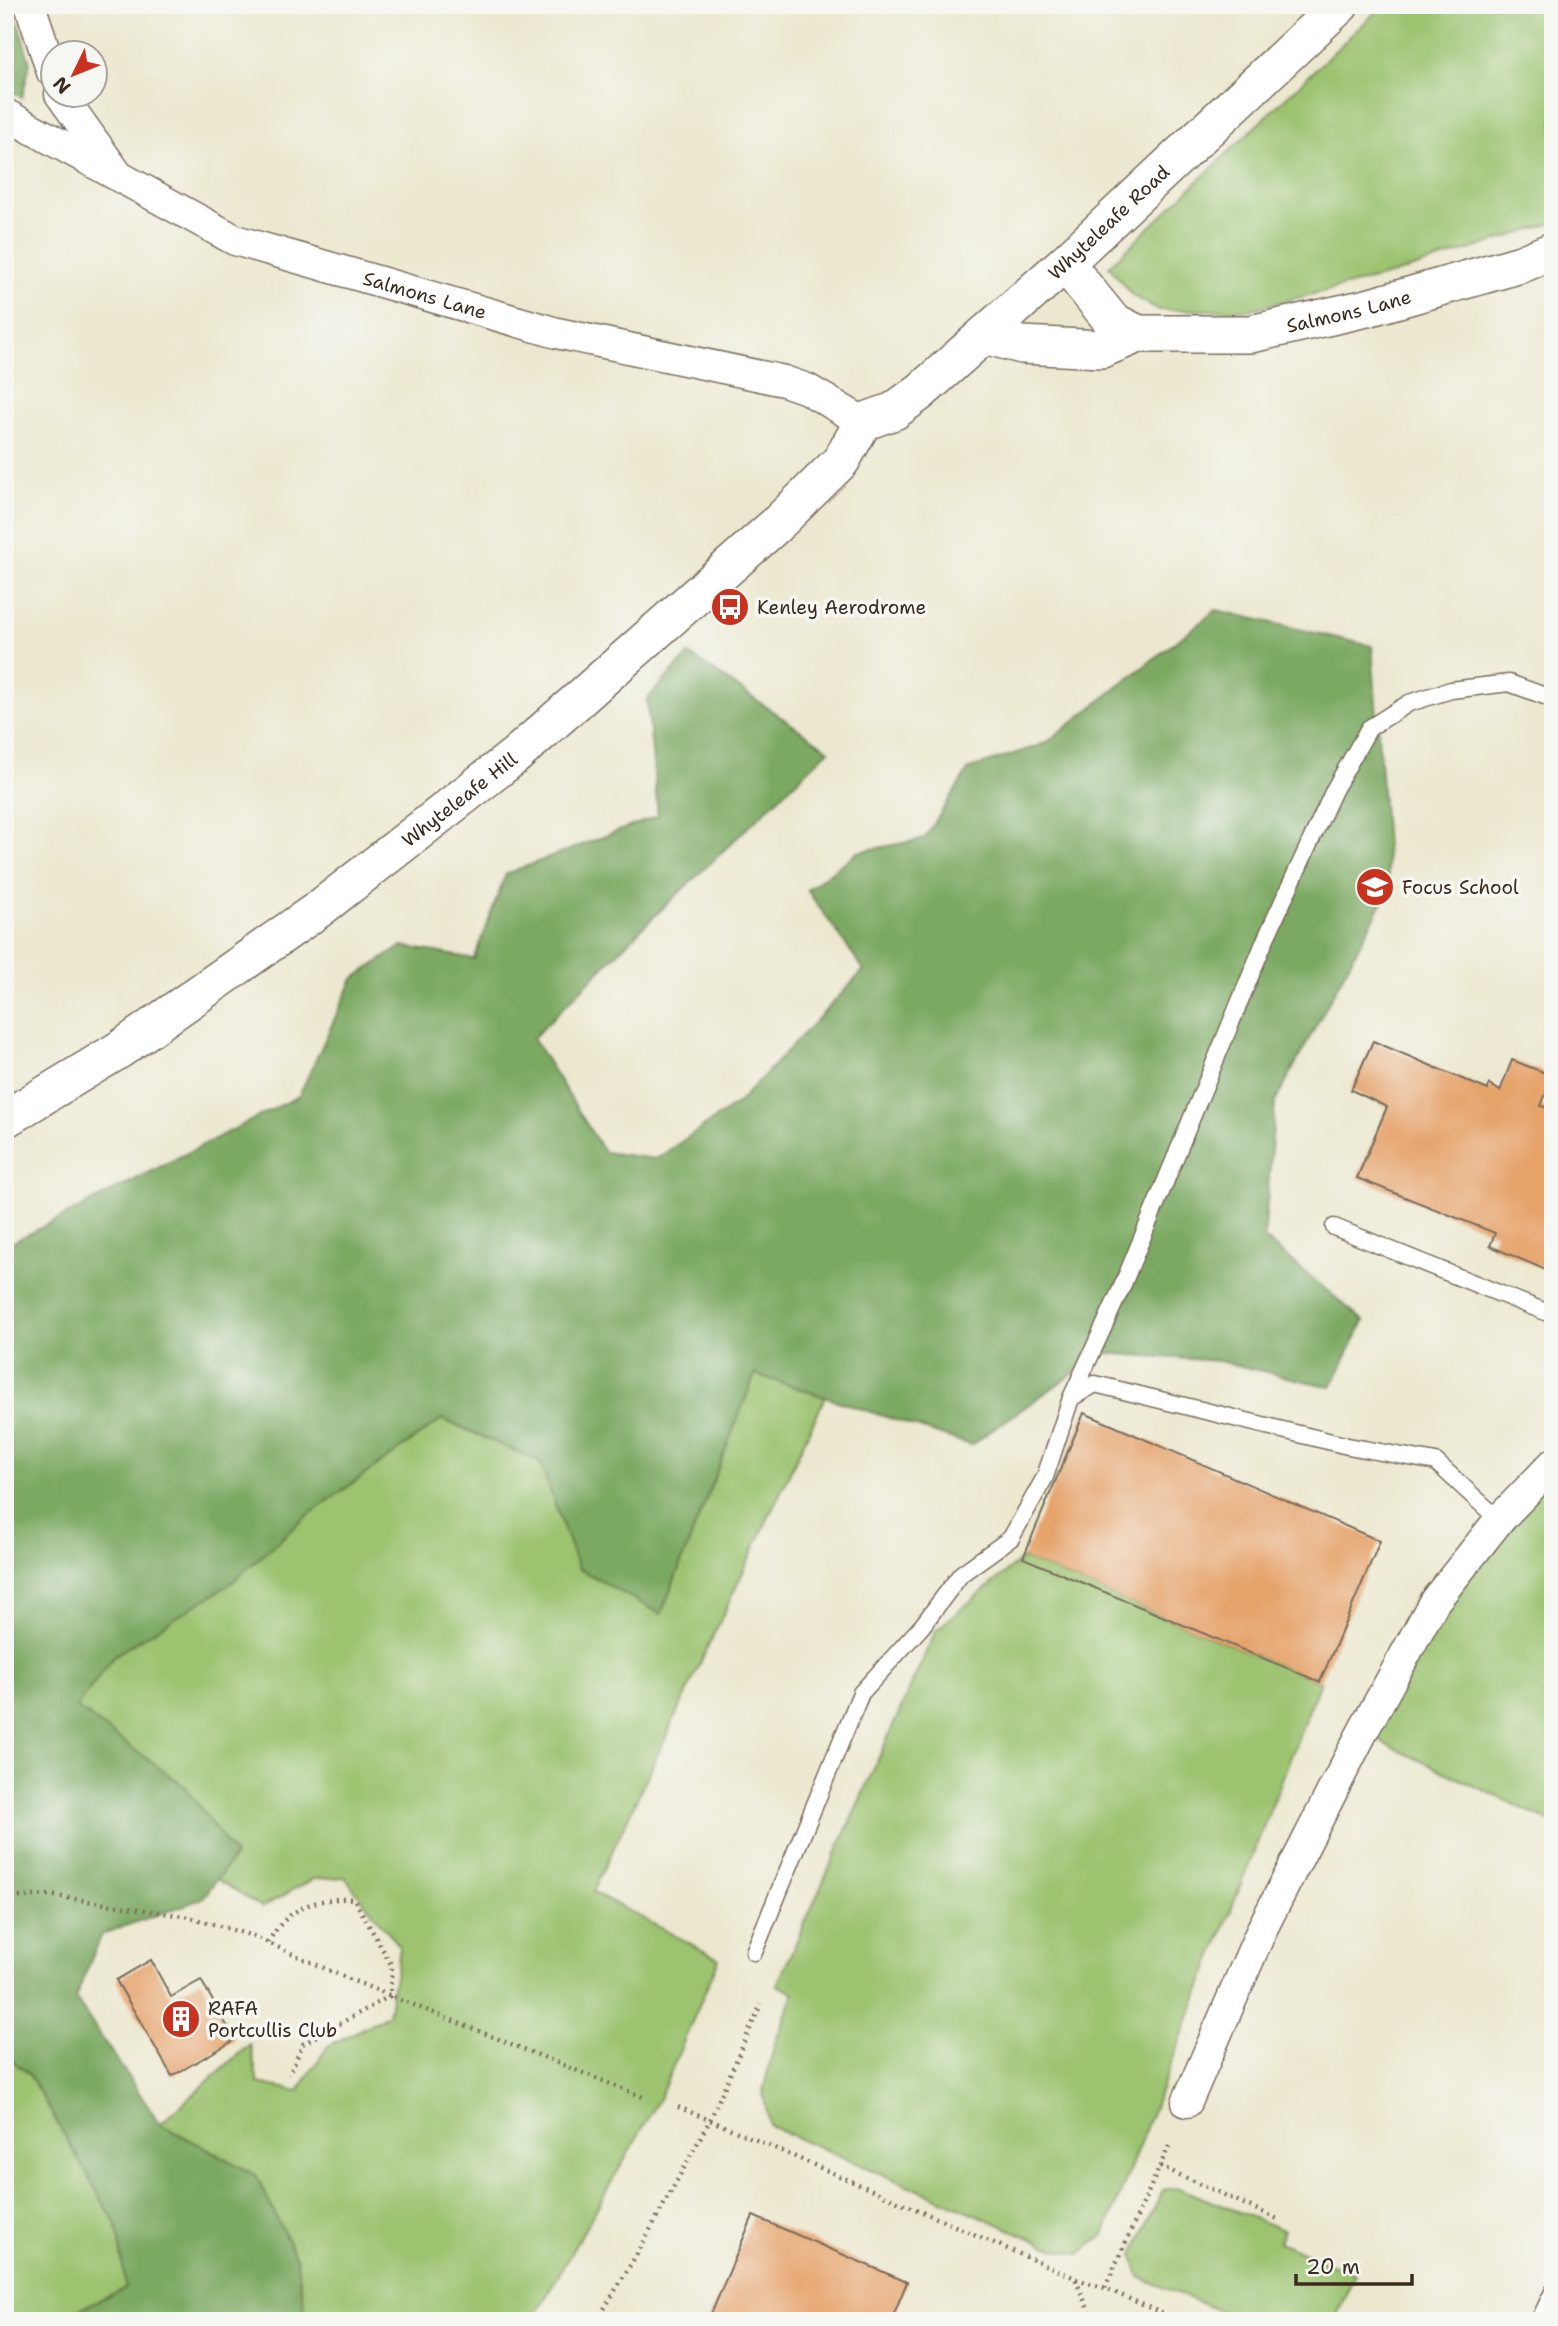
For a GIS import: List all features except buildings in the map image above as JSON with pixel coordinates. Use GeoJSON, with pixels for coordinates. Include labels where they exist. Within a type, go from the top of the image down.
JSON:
{"type":"FeatureCollection","features":[{"type":"Feature","properties":{"kind":"street"},"geometry":{"type":"LineString","coordinates":[[30,5],[41,38]]}},
{"type":"Feature","properties":{"kind":"street","name":"Whyteleafe Road"},"geometry":{"type":"LineString","coordinates":[[863,422],[894,411],[920,392],[1065,263],[1331,8]]}},
{"type":"Feature","properties":{"kind":"street"},"geometry":{"type":"LineString","coordinates":[[70,108],[121,178]]}},
{"type":"Feature","properties":{"kind":"street","name":"Salmons Lane"},"geometry":{"type":"LineString","coordinates":[[8,120],[235,240],[557,332],[784,382],[807,389],[863,422]]}},
{"type":"Feature","properties":{"kind":"street","name":"Salmons Lane"},"geometry":{"type":"LineString","coordinates":[[984,335],[1022,345],[1102,348],[1138,334],[1251,334],[1367,308],[1521,264],[1553,251]]}},
{"type":"Feature","properties":{"kind":"street"},"geometry":{"type":"LineString","coordinates":[[1065,263],[1112,321],[1138,334]]}},
{"type":"Feature","properties":{"kind":"street","name":"Whyteleafe Hill"},"geometry":{"type":"LineString","coordinates":[[5,1119],[119,1049],[297,924],[516,755],[776,524],[841,461],[863,422]]}},
{"type":"Feature","properties":{"kind":"street"},"geometry":{"type":"LineString","coordinates":[[1187,2102],[1263,1927],[1362,1733],[1434,1602],[1499,1520],[1553,1464]]}},
{"type":"Feature","properties":{"kind":"lane"},"geometry":{"type":"LineString","coordinates":[[754,1952],[861,1693],[922,1626],[961,1574],[1011,1538],[1045,1477],[1071,1398],[1121,1289],[1266,938],[1334,790],[1369,728],[1409,703],[1451,690],[1509,683],[1553,699]]}},
{"type":"Feature","properties":{"kind":"lane"},"geometry":{"type":"LineString","coordinates":[[1334,1227],[1553,1315]]}},
{"type":"Feature","properties":{"kind":"lane"},"geometry":{"type":"LineString","coordinates":[[1071,1398],[1095,1384],[1348,1446],[1436,1462],[1499,1520]]}},
{"type":"Feature","properties":{"kind":"lane"},"geometry":{"type":"LineString","coordinates":[[1539,2321],[1553,2292]]}},
{"type":"Feature","properties":{"kind":"path"},"geometry":{"type":"LineString","coordinates":[[5,1898],[49,1895],[189,1917],[253,1936],[390,1996],[643,2097]]}},
{"type":"Feature","properties":{"kind":"path"},"geometry":{"type":"LineString","coordinates":[[268,1942],[277,1925],[310,1903],[333,1898],[354,1899],[392,1966],[390,1996]]}},
{"type":"Feature","properties":{"kind":"path"},"geometry":{"type":"LineString","coordinates":[[289,2075],[303,2044],[390,1996]]}},
{"type":"Feature","properties":{"kind":"path"},"geometry":{"type":"LineString","coordinates":[[597,2321],[710,2120],[761,2004]]}},
{"type":"Feature","properties":{"kind":"path"},"geometry":{"type":"LineString","coordinates":[[678,2107],[1179,2321]]}},
{"type":"Feature","properties":{"kind":"path"},"geometry":{"type":"LineString","coordinates":[[1105,2288],[1169,2146]]}},
{"type":"Feature","properties":{"kind":"path"},"geometry":{"type":"LineString","coordinates":[[1160,2166],[1280,2220]]}},
{"type":"Feature","properties":{"kind":"path"},"geometry":{"type":"LineString","coordinates":[[1075,2278],[1093,2321]]}},
{"type":"Feature","properties":{"kind":"green space"},"geometry":{"type":"Polygon","coordinates":[[[5,5],[13,5],[30,63],[22,98],[5,87],[5,5]]]}},
{"type":"Feature","properties":{"kind":"green space"},"geometry":{"type":"Polygon","coordinates":[[[1383,5],[1553,5],[1553,223],[1394,274],[1248,310],[1159,310],[1133,296],[1109,266],[1383,5]]]}},
{"type":"Feature","properties":{"kind":"green space"},"geometry":{"type":"Polygon","coordinates":[[[1216,610],[1372,646],[1389,890],[1275,1102],[1264,1238],[1364,1321],[1331,1387],[1219,1361],[1102,1353],[971,1445],[755,1374],[661,1614],[578,1568],[540,1462],[442,1419],[307,1516],[230,1584],[115,1655],[76,1707],[184,1786],[235,1855],[202,1899],[102,1934],[75,1998],[160,2124],[256,2175],[296,2258],[307,2321],[52,2321],[126,2288],[117,2226],[29,2074],[5,2055],[5,1246],[299,1096],[353,979],[402,946],[474,959],[506,874],[658,816],[647,699],[689,654],[829,750],[641,929],[533,1038],[604,1152],[656,1159],[738,1103],[864,970],[807,890],[858,852],[924,839],[969,769],[1046,743],[1216,610]]]}},
{"type":"Feature","properties":{"kind":"green space"},"geometry":{"type":"Polygon","coordinates":[[[755,1374],[825,1397],[593,1892],[719,1959],[659,2099],[532,2321],[307,2321],[296,2258],[256,2175],[160,2124],[250,2044],[258,2083],[298,2091],[328,2046],[388,2015],[400,1948],[345,1877],[313,1879],[262,1907],[217,1879],[235,1855],[76,1707],[115,1655],[230,1584],[307,1516],[442,1419],[540,1462],[578,1568],[661,1614],[755,1374]]]}},
{"type":"Feature","properties":{"kind":"green space"},"geometry":{"type":"Polygon","coordinates":[[[1553,1464],[1553,1823],[1362,1733],[1434,1602],[1553,1464]]]}},
{"type":"Feature","properties":{"kind":"green space"},"geometry":{"type":"Polygon","coordinates":[[[1023,1558],[1320,1682],[1104,2235],[1080,2254],[1056,2249],[770,2126],[763,2092],[774,2046],[794,1993],[777,1985],[936,1630],[1023,1558]]]}},
{"type":"Feature","properties":{"kind":"green space"},"geometry":{"type":"Polygon","coordinates":[[[5,2055],[29,2074],[117,2226],[127,2288],[52,2321],[5,2321],[5,2055]]]}},
{"type":"Feature","properties":{"kind":"green space"},"geometry":{"type":"Polygon","coordinates":[[[1178,2188],[1284,2230],[1279,2242],[1355,2274],[1334,2321],[1244,2321],[1139,2277],[1133,2255],[1163,2190],[1178,2188]]]}},
{"type":"Feature","properties":{"kind":"place","name":"Kenley Aerodrome"},"geometry":{"type":"Point","coordinates":[730,607]}},
{"type":"Feature","properties":{"kind":"place","name":"Focus School"},"geometry":{"type":"Point","coordinates":[1375,887]}},
{"type":"Feature","properties":{"kind":"place","name":"RAFA Portcullis Club"},"geometry":{"type":"Point","coordinates":[181,2019]}}]}
